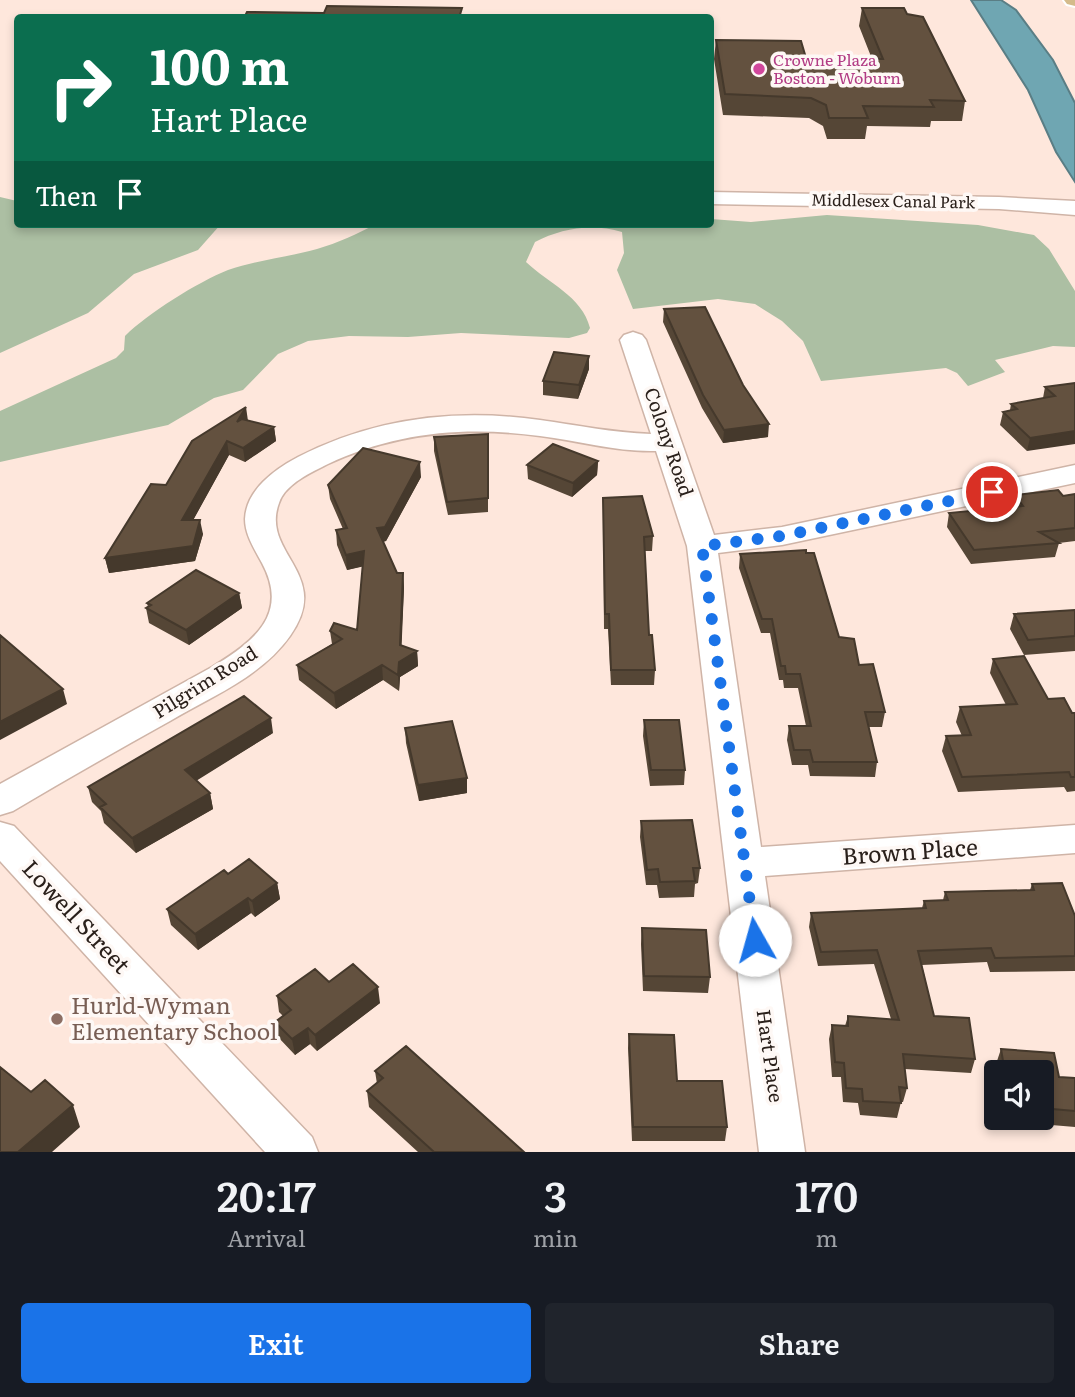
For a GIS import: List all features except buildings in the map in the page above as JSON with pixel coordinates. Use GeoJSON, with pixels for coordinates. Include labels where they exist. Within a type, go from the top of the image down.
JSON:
{"type":"FeatureCollection","features":[{"type":"Feature","properties":{"kind":"street","name":"Middlesex Canal Park"},"geometry":{"type":"LineString","coordinates":[[714,198],[999,203],[1075,208]]}},
{"type":"Feature","properties":{"kind":"street","name":"Colony Road"},"geometry":{"type":"LineString","coordinates":[[633,340],[702,546]]}},
{"type":"Feature","properties":{"kind":"street","name":"Pilgrim Road"},"geometry":{"type":"LineString","coordinates":[[0,801],[222,676],[273,637],[288,612],[291,593],[262,531],[261,514],[271,492],[300,467],[369,437],[438,423],[504,424],[624,443],[668,442]]}},
{"type":"Feature","properties":{"kind":"street"},"geometry":{"type":"LineString","coordinates":[[702,546],[782,536],[1075,474]]}},
{"type":"Feature","properties":{"kind":"street","name":"Hart Place"},"geometry":{"type":"LineString","coordinates":[[702,546],[782,1152]]}},
{"type":"Feature","properties":{"kind":"street","name":"Lowell Street"},"geometry":{"type":"LineString","coordinates":[[0,836],[295,1152]]}},
{"type":"Feature","properties":{"kind":"street","name":"Brown Place"},"geometry":{"type":"LineString","coordinates":[[744,863],[1075,839]]}},
{"type":"Feature","properties":{"kind":"green space"},"geometry":{"type":"Polygon","coordinates":[[[0,197],[14,200],[14,228],[217,228],[198,250],[134,274],[88,313],[0,353],[0,197]]]}},
{"type":"Feature","properties":{"kind":"green space"},"geometry":{"type":"Polygon","coordinates":[[[827,215],[978,225],[1034,235],[1049,249],[1075,291],[1075,347],[1053,346],[995,360],[1005,372],[968,386],[957,373],[946,368],[821,381],[803,341],[782,321],[755,304],[718,299],[633,309],[617,270],[624,253],[622,232],[600,228],[714,228],[714,219],[751,222],[827,215]]]}},
{"type":"Feature","properties":{"kind":"green space"},"geometry":{"type":"Polygon","coordinates":[[[368,228],[577,228],[535,242],[526,262],[580,307],[590,328],[587,333],[569,338],[461,333],[408,337],[349,336],[308,341],[278,354],[243,390],[214,398],[168,425],[0,462],[0,411],[116,358],[124,350],[125,336],[174,299],[202,282],[228,270],[325,247],[368,228]]]}},
{"type":"Feature","properties":{"kind":"water"},"geometry":{"type":"Polygon","coordinates":[[[971,0],[1001,0],[1016,10],[1053,60],[1075,103],[1075,182],[1056,152],[1028,90],[971,0]]]}},
{"type":"Feature","properties":{"kind":"place","name":"Crowne Plaza Boston - Woburn"},"geometry":{"type":"Point","coordinates":[759,69]}},
{"type":"Feature","properties":{"kind":"place","name":"Hurld-Wyman Elementary School"},"geometry":{"type":"Point","coordinates":[57,1019]}},
{"type":"Feature","properties":{"kind":"route"},"geometry":{"type":"LineString","coordinates":[[755,940],[702,546],[782,536],[992,492]]}}]}
